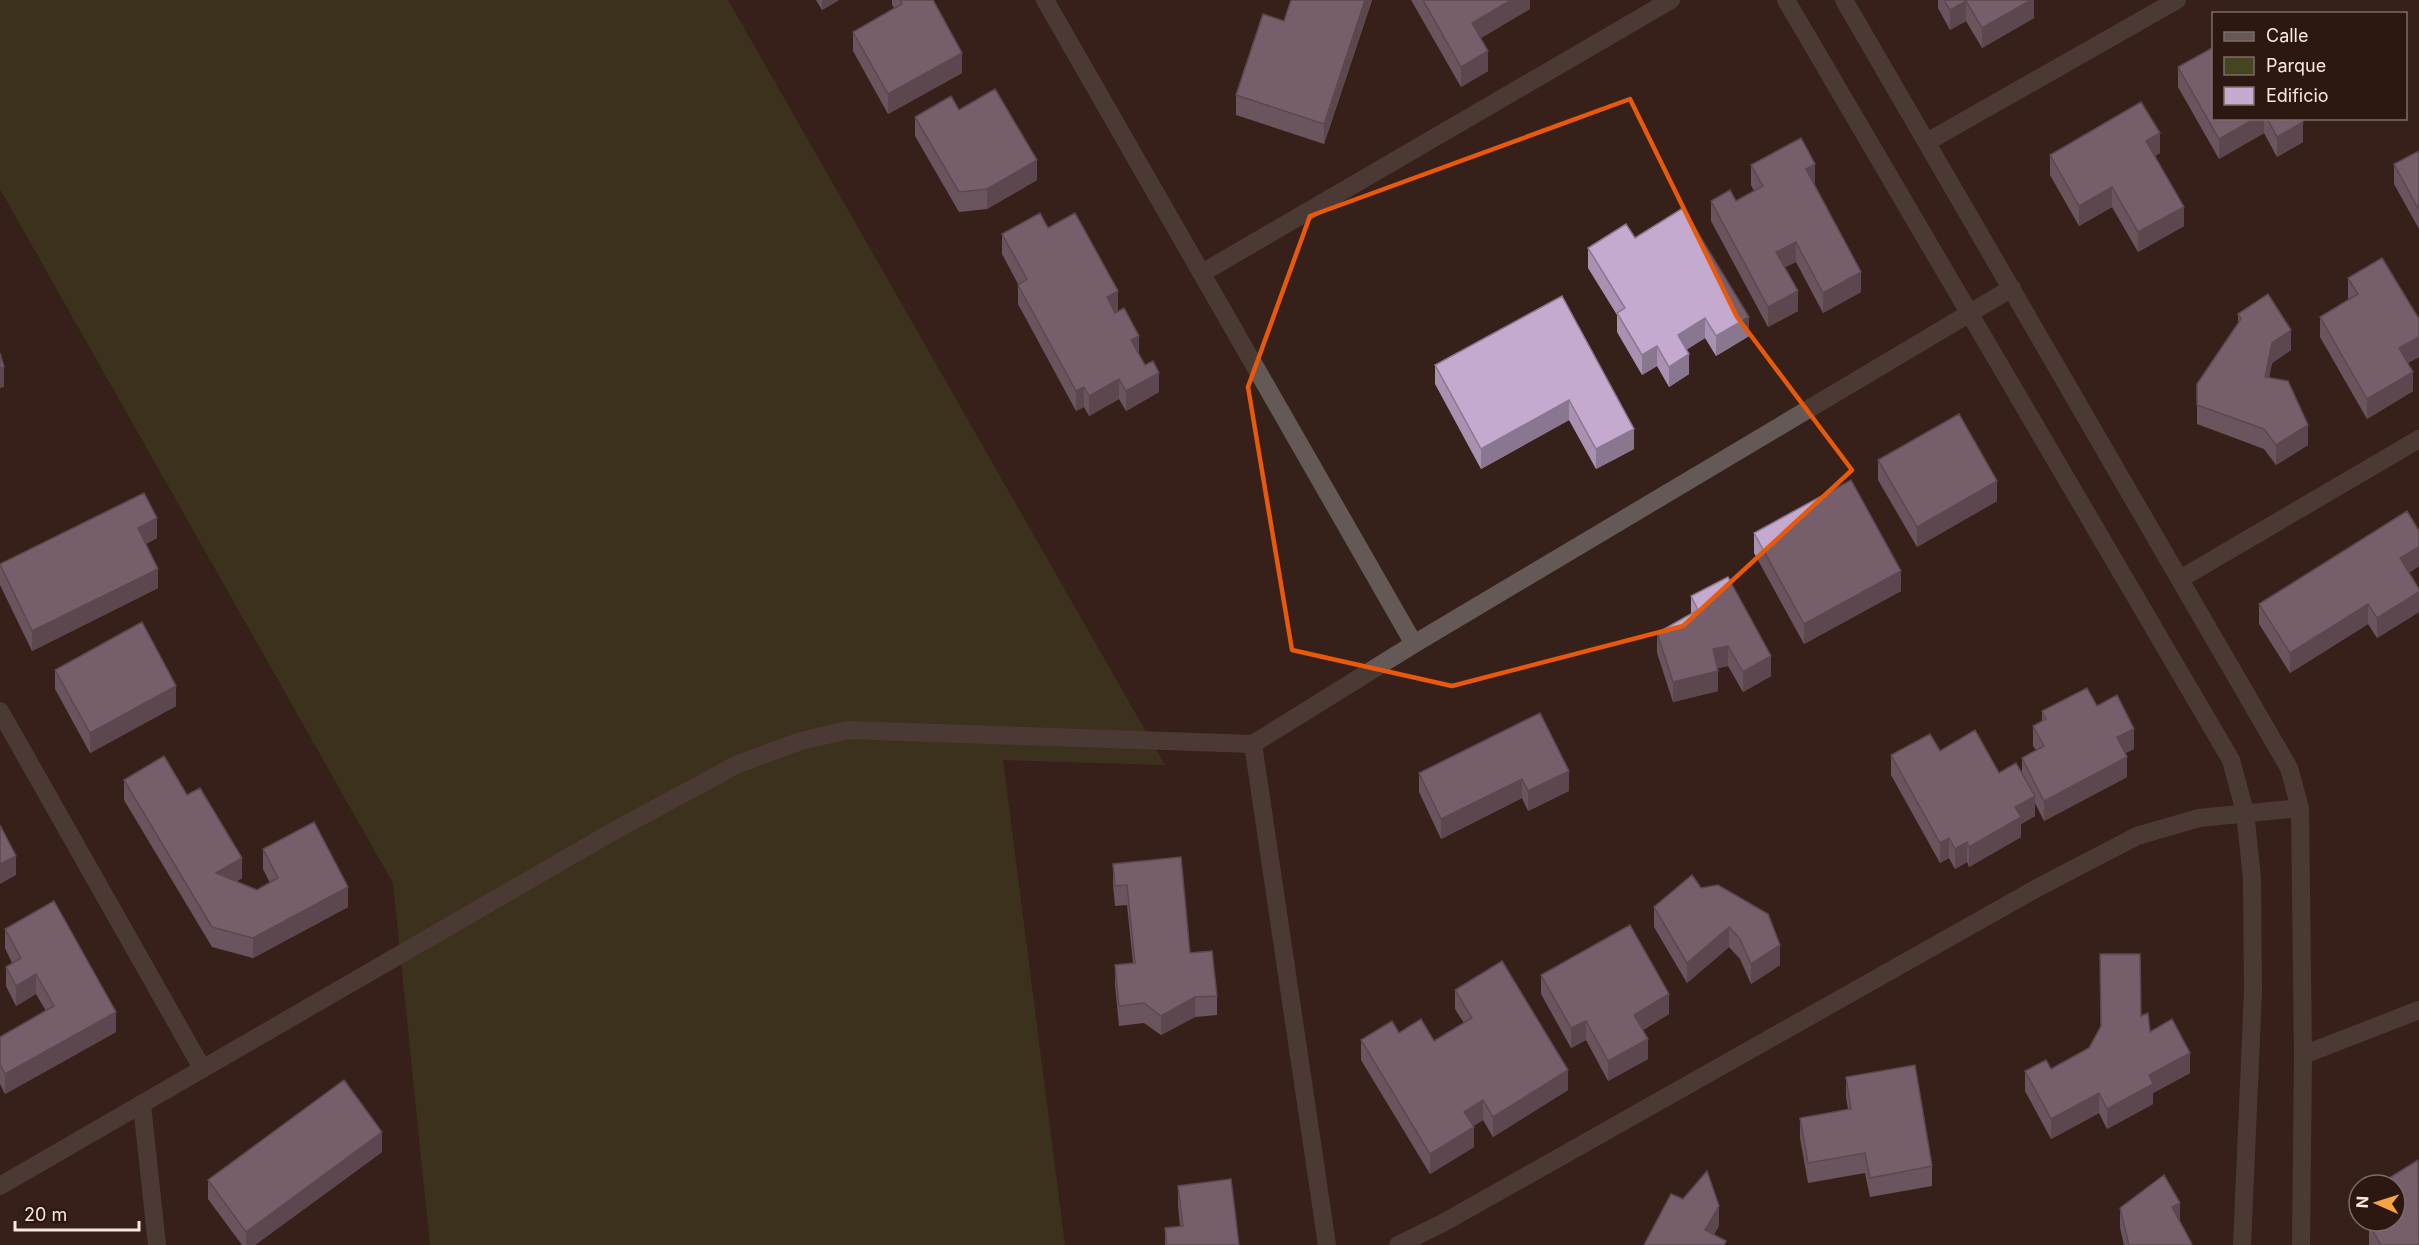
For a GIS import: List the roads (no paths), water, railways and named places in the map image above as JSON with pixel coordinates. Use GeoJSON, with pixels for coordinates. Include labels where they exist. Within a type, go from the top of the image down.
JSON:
{"type":"FeatureCollection","features":[{"type":"Feature","properties":{"kind":"street"},"geometry":{"type":"LineString","coordinates":[[1046,0],[1414,644]]}},
{"type":"Feature","properties":{"kind":"street"},"geometry":{"type":"LineString","coordinates":[[1202,273],[1671,0]]}},
{"type":"Feature","properties":{"kind":"street"},"geometry":{"type":"LineString","coordinates":[[1786,0],[2231,760],[2246,812],[2252,878],[2253,992],[2242,1245]]}},
{"type":"Feature","properties":{"kind":"street"},"geometry":{"type":"LineString","coordinates":[[1844,0],[2289,768],[2300,808],[2304,1055],[2301,1245]]}},
{"type":"Feature","properties":{"kind":"street"},"geometry":{"type":"LineString","coordinates":[[1927,142],[2177,0]]}},
{"type":"Feature","properties":{"kind":"street"},"geometry":{"type":"LineString","coordinates":[[0,1186],[622,827],[738,764],[801,741],[848,730],[1253,744],[1414,644],[2012,288]]}},
{"type":"Feature","properties":{"kind":"street"},"geometry":{"type":"LineString","coordinates":[[2180,579],[2419,439]]}},
{"type":"Feature","properties":{"kind":"street"},"geometry":{"type":"LineString","coordinates":[[0,711],[202,1068]]}},
{"type":"Feature","properties":{"kind":"street"},"geometry":{"type":"LineString","coordinates":[[1253,744],[1327,1245]]}},
{"type":"Feature","properties":{"kind":"street"},"geometry":{"type":"LineString","coordinates":[[1398,1245],[1443,1223],[2037,888],[2137,836],[2199,818],[2300,808]]}},
{"type":"Feature","properties":{"kind":"street"},"geometry":{"type":"LineString","coordinates":[[2304,1055],[2419,1010]]}},
{"type":"Feature","properties":{"kind":"street"},"geometry":{"type":"LineString","coordinates":[[142,1105],[157,1245]]}}]}
